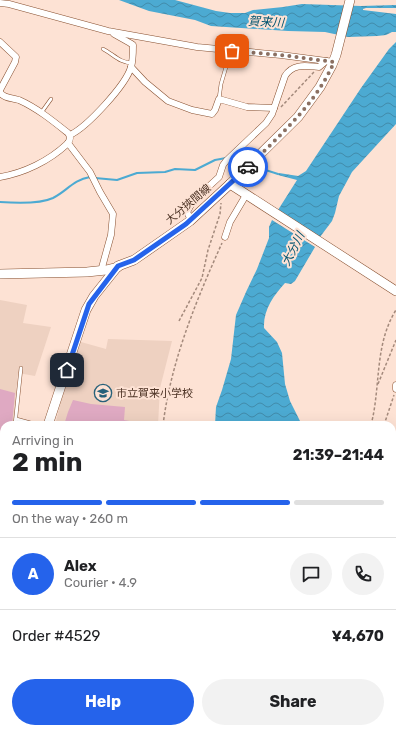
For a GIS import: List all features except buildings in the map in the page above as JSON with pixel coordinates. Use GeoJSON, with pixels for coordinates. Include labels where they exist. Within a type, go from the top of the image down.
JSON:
{"type":"FeatureCollection","features":[{"type":"Feature","properties":{"kind":"main road","name":"大分挾間線"},"geometry":{"type":"LineString","coordinates":[[49,421],[86,310],[94,296],[118,266],[136,258],[191,220],[298,117],[320,87],[332,59],[350,0]]}},
{"type":"Feature","properties":{"kind":"main road"},"geometry":{"type":"LineString","coordinates":[[230,184],[396,291]]}},
{"type":"Feature","properties":{"kind":"main road"},"geometry":{"type":"LineString","coordinates":[[0,274],[101,271],[118,266]]}},
{"type":"Feature","properties":{"kind":"street"},"geometry":{"type":"LineString","coordinates":[[0,3],[9,4],[108,31],[197,47],[332,59]]}},
{"type":"Feature","properties":{"kind":"street"},"geometry":{"type":"LineString","coordinates":[[0,177],[12,174],[44,161],[68,143],[70,135],[90,120],[112,96],[131,65],[133,47],[132,44],[108,31]]}},
{"type":"Feature","properties":{"kind":"street"},"geometry":{"type":"LineString","coordinates":[[0,42],[16,57],[0,92],[3,96],[22,102],[41,113],[70,135]]}},
{"type":"Feature","properties":{"kind":"street"},"geometry":{"type":"LineString","coordinates":[[191,220],[187,212],[191,203],[219,177],[226,161],[266,123],[277,108],[285,76],[290,70],[295,66],[320,67],[332,59]]}},
{"type":"Feature","properties":{"kind":"street"},"geometry":{"type":"LineString","coordinates":[[131,65],[156,92],[168,101],[199,112],[211,114],[215,110],[219,99],[247,107],[277,108]]}},
{"type":"Feature","properties":{"kind":"street"},"geometry":{"type":"LineString","coordinates":[[68,143],[92,175],[113,214],[111,235],[101,271]]}},
{"type":"Feature","properties":{"kind":"street"},"geometry":{"type":"LineString","coordinates":[[225,237],[230,222],[248,196]]}},
{"type":"Feature","properties":{"kind":"street"},"geometry":{"type":"LineString","coordinates":[[396,385],[396,390]]}},
{"type":"Feature","properties":{"kind":"lane"},"geometry":{"type":"LineString","coordinates":[[103,50],[110,53],[120,61],[131,65]]}},
{"type":"Feature","properties":{"kind":"lane"},"geometry":{"type":"LineString","coordinates":[[219,99],[226,66]]}},
{"type":"Feature","properties":{"kind":"lane"},"geometry":{"type":"LineString","coordinates":[[41,113],[51,99]]}},
{"type":"Feature","properties":{"kind":"lane"},"geometry":{"type":"LineString","coordinates":[[21,368],[16,419],[23,421]]}},
{"type":"Feature","properties":{"kind":"path"},"geometry":{"type":"LineString","coordinates":[[277,108],[320,67]]}},
{"type":"Feature","properties":{"kind":"path"},"geometry":{"type":"LineString","coordinates":[[179,321],[202,278],[208,250],[220,214],[221,201]]}},
{"type":"Feature","properties":{"kind":"path"},"geometry":{"type":"LineString","coordinates":[[164,421],[166,405],[180,350],[202,290],[225,237]]}},
{"type":"Feature","properties":{"kind":"path"},"geometry":{"type":"LineString","coordinates":[[372,421],[380,352],[387,330],[396,310]]}},
{"type":"Feature","properties":{"kind":"path"},"geometry":{"type":"LineString","coordinates":[[376,387],[396,340]]}},
{"type":"Feature","properties":{"kind":"path"},"geometry":{"type":"LineString","coordinates":[[385,421],[396,390]]}},
{"type":"Feature","properties":{"kind":"shaded area"},"geometry":{"type":"Polygon","coordinates":[[[0,300],[27,305],[23,323],[51,327],[35,376],[18,373],[13,421],[0,421],[0,300]]]}},
{"type":"Feature","properties":{"kind":"shaded area"},"geometry":{"type":"Polygon","coordinates":[[[108,339],[172,341],[160,388],[158,421],[56,421],[61,401],[81,342],[106,349],[108,339]]]}},
{"type":"Feature","properties":{"kind":"shaded area"},"geometry":{"type":"Polygon","coordinates":[[[0,389],[15,393],[12,421],[0,421],[0,389]]]}},
{"type":"Feature","properties":{"kind":"shaded area"},"geometry":{"type":"Polygon","coordinates":[[[73,400],[91,404],[125,407],[124,420],[130,421],[65,421],[73,400]]]}},
{"type":"Feature","properties":{"kind":"water","name":"賀来川"},"geometry":{"type":"Polygon","coordinates":[[[119,0],[175,0],[216,11],[230,13],[245,13],[253,10],[302,4],[361,6],[396,5],[396,8],[366,8],[363,10],[396,14],[396,32],[377,36],[348,37],[325,32],[211,26],[195,20],[149,11],[119,0]]]}},
{"type":"Feature","properties":{"kind":"water"},"geometry":{"type":"Polygon","coordinates":[[[396,42],[396,124],[352,172],[339,196],[332,221],[320,237],[278,210],[297,180],[278,175],[279,173],[298,176],[306,171],[361,88],[389,49],[396,42]]]}},
{"type":"Feature","properties":{"kind":"water","name":"大分川"},"geometry":{"type":"Polygon","coordinates":[[[272,220],[315,247],[295,281],[291,284],[285,283],[273,298],[267,309],[264,321],[264,328],[277,342],[282,353],[285,384],[290,401],[300,421],[215,421],[216,407],[231,359],[236,315],[269,238],[269,227],[272,220]]]}},
{"type":"Feature","properties":{"kind":"waterway"},"geometry":{"type":"LineString","coordinates":[[95,178],[117,180],[137,173],[165,172],[175,169],[195,170],[215,160],[226,158]]}},
{"type":"Feature","properties":{"kind":"waterway"},"geometry":{"type":"LineString","coordinates":[[230,158],[247,164]]}},
{"type":"Feature","properties":{"kind":"waterway"},"geometry":{"type":"LineString","coordinates":[[253,166],[278,174]]}},
{"type":"Feature","properties":{"kind":"waterway"},"geometry":{"type":"LineString","coordinates":[[0,202],[27,203],[48,200],[84,178],[90,177]]}},
{"type":"Feature","properties":{"kind":"way so far"},"geometry":{"type":"LineString","coordinates":[[232,51],[281,55],[334,62],[320,87],[298,117],[248,167]]}},
{"type":"Feature","properties":{"kind":"place","name":"市立賀来小学校"},"geometry":{"type":"Point","coordinates":[103,393]}},
{"type":"Feature","properties":{"kind":"route"},"geometry":{"type":"LineString","coordinates":[[67,370],[86,310],[98,291],[118,266],[134,260],[186,224],[248,167]]}}]}
